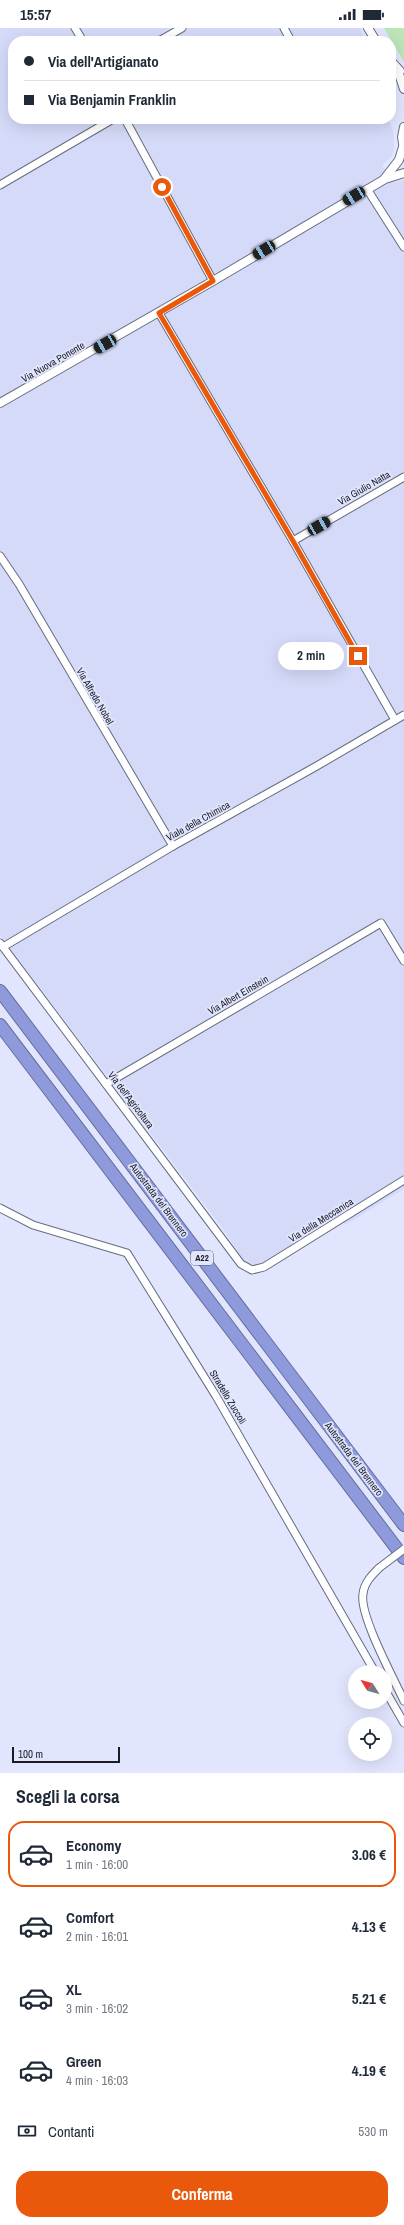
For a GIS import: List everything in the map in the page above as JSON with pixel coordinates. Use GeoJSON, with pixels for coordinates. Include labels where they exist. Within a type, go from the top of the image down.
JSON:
{"type":"FeatureCollection","features":[{"type":"Feature","properties":{"kind":"highway","name":"Autostrada del Brennero"},"geometry":{"type":"LineString","coordinates":[[0,991],[404,1525]]}},
{"type":"Feature","properties":{"kind":"highway","name":"Autostrada del Brennero"},"geometry":{"type":"LineString","coordinates":[[0,1025],[404,1558]]}},
{"type":"Feature","properties":{"kind":"street"},"geometry":{"type":"LineString","coordinates":[[168,36],[182,28]]}},
{"type":"Feature","properties":{"kind":"street"},"geometry":{"type":"LineString","coordinates":[[396,68],[404,74]]}},
{"type":"Feature","properties":{"kind":"street"},"geometry":{"type":"LineString","coordinates":[[396,68],[404,89]]}},
{"type":"Feature","properties":{"kind":"street"},"geometry":{"type":"LineString","coordinates":[[0,185],[104,124]]}},
{"type":"Feature","properties":{"kind":"street"},"geometry":{"type":"LineString","coordinates":[[128,124],[213,281]]}},
{"type":"Feature","properties":{"kind":"street"},"geometry":{"type":"LineString","coordinates":[[404,128],[404,148]]}},
{"type":"Feature","properties":{"kind":"street","name":"Via Nuova Ponente"},"geometry":{"type":"LineString","coordinates":[[385,178],[399,160],[404,148]]}},
{"type":"Feature","properties":{"kind":"street","name":"Via Nuova Ponente"},"geometry":{"type":"LineString","coordinates":[[0,403],[159,313],[385,178],[404,174]]}},
{"type":"Feature","properties":{"kind":"street"},"geometry":{"type":"LineString","coordinates":[[367,189],[404,247]]}},
{"type":"Feature","properties":{"kind":"street"},"geometry":{"type":"LineString","coordinates":[[159,313],[293,541],[395,720]]}},
{"type":"Feature","properties":{"kind":"street","name":"Via Giulio Natta"},"geometry":{"type":"LineString","coordinates":[[293,541],[404,477]]}},
{"type":"Feature","properties":{"kind":"street","name":"Via Alfredo Nobel"},"geometry":{"type":"LineString","coordinates":[[0,556],[19,584],[172,846]]}},
{"type":"Feature","properties":{"kind":"street","name":"Viale della Chimica"},"geometry":{"type":"LineString","coordinates":[[2,945],[172,846],[315,767],[404,715]]}},
{"type":"Feature","properties":{"kind":"street","name":"Via Albert Einstein"},"geometry":{"type":"LineString","coordinates":[[106,1084],[381,923],[404,961]]}},
{"type":"Feature","properties":{"kind":"street","name":"Via dell'Agricoltura"},"geometry":{"type":"LineString","coordinates":[[2,945],[241,1264],[247,1268]]}},
{"type":"Feature","properties":{"kind":"street","name":"Via della Meccanica"},"geometry":{"type":"LineString","coordinates":[[247,1268],[252,1270],[264,1267],[404,1180]]}},
{"type":"Feature","properties":{"kind":"street","name":"Stradello Zuccoli"},"geometry":{"type":"LineString","coordinates":[[0,1208],[34,1225],[127,1253],[216,1396],[371,1665]]}},
{"type":"Feature","properties":{"kind":"street"},"geometry":{"type":"LineString","coordinates":[[404,1549],[380,1568],[366,1583],[362,1594],[362,1604],[369,1624],[404,1701]]}},
{"type":"Feature","properties":{"kind":"street"},"geometry":{"type":"LineString","coordinates":[[392,1702],[404,1723]]}},
{"type":"Feature","properties":{"kind":"shaded area"},"geometry":{"type":"Polygon","coordinates":[[[0,28],[360,28],[363,36],[8,36],[8,124],[391,124],[394,135],[394,148],[392,156],[382,165],[393,183],[404,180],[404,1189],[345,1225],[341,1219],[251,1273],[224,1230],[0,935],[0,28]]]}},
{"type":"Feature","properties":{"kind":"green space"},"geometry":{"type":"Polygon","coordinates":[[[384,28],[404,28],[404,62],[396,48],[396,36],[389,36],[384,28]]]}},
{"type":"Feature","properties":{"kind":"route"},"geometry":{"type":"LineString","coordinates":[[162,187],[213,281],[159,313],[293,541],[358,656]]}}]}
